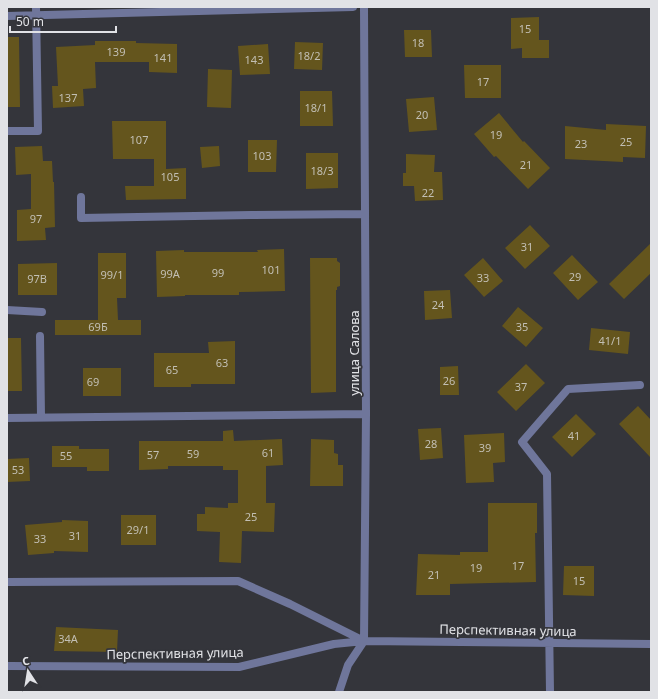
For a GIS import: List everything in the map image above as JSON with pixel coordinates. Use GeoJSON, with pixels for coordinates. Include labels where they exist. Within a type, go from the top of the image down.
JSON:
{"type":"FeatureCollection","features":[{"type":"Feature","properties":{"kind":"street"},"geometry":{"type":"LineString","coordinates":[[7,131],[38,131],[36,7]]}},
{"type":"Feature","properties":{"kind":"street"},"geometry":{"type":"LineString","coordinates":[[7,16],[353,7]]}},
{"type":"Feature","properties":{"kind":"street","name":"улица Салова"},"geometry":{"type":"LineString","coordinates":[[364,7],[366,414],[364,641]]}},
{"type":"Feature","properties":{"kind":"street"},"geometry":{"type":"LineString","coordinates":[[81,197],[81,218],[365,214]]}},
{"type":"Feature","properties":{"kind":"street"},"geometry":{"type":"LineString","coordinates":[[7,310],[42,312]]}},
{"type":"Feature","properties":{"kind":"street"},"geometry":{"type":"LineString","coordinates":[[40,336],[41,417]]}},
{"type":"Feature","properties":{"kind":"street"},"geometry":{"type":"LineString","coordinates":[[550,692],[547,474],[522,442],[568,389],[640,385]]}},
{"type":"Feature","properties":{"kind":"street"},"geometry":{"type":"LineString","coordinates":[[7,418],[366,414]]}},
{"type":"Feature","properties":{"kind":"street","name":"Перспективная улица"},"geometry":{"type":"LineString","coordinates":[[7,582],[238,581],[290,604],[364,641]]}},
{"type":"Feature","properties":{"kind":"street"},"geometry":{"type":"LineString","coordinates":[[339,692],[348,665],[364,641]]}},
{"type":"Feature","properties":{"kind":"street","name":"Перспективная улица"},"geometry":{"type":"LineString","coordinates":[[7,666],[239,667],[334,644],[364,641],[651,644]]}},
{"type":"Feature","properties":{"kind":"building"},"geometry":{"type":"Polygon","coordinates":[[[539,17],[539,40],[549,40],[549,58],[522,58],[522,48],[511,49],[511,18],[539,17]]]}},
{"type":"Feature","properties":{"kind":"building"},"geometry":{"type":"Polygon","coordinates":[[[404,30],[431,30],[432,57],[405,57],[404,30]]]}},
{"type":"Feature","properties":{"kind":"building"},"geometry":{"type":"Polygon","coordinates":[[[7,37],[19,37],[20,107],[7,107],[7,37]]]}},
{"type":"Feature","properties":{"kind":"building"},"geometry":{"type":"Polygon","coordinates":[[[95,41],[136,41],[136,43],[177,44],[177,73],[149,72],[149,62],[95,62],[96,88],[83,89],[84,106],[53,108],[52,86],[58,86],[56,47],[95,45],[95,41]]]}},
{"type":"Feature","properties":{"kind":"building"},"geometry":{"type":"Polygon","coordinates":[[[295,42],[323,43],[322,70],[294,69],[295,42]]]}},
{"type":"Feature","properties":{"kind":"building"},"geometry":{"type":"Polygon","coordinates":[[[268,44],[270,74],[240,75],[238,46],[268,44]]]}},
{"type":"Feature","properties":{"kind":"building"},"geometry":{"type":"Polygon","coordinates":[[[464,65],[501,65],[501,98],[465,98],[464,65]]]}},
{"type":"Feature","properties":{"kind":"building"},"geometry":{"type":"Polygon","coordinates":[[[208,69],[232,70],[231,108],[207,107],[208,69]]]}},
{"type":"Feature","properties":{"kind":"building"},"geometry":{"type":"Polygon","coordinates":[[[300,91],[332,91],[333,126],[300,126],[300,91]]]}},
{"type":"Feature","properties":{"kind":"building"},"geometry":{"type":"Polygon","coordinates":[[[434,97],[437,130],[409,132],[406,99],[434,97]]]}},
{"type":"Feature","properties":{"kind":"building"},"geometry":{"type":"Polygon","coordinates":[[[499,113],[523,142],[524,141],[550,168],[528,189],[496,156],[494,157],[474,134],[499,113]]]}},
{"type":"Feature","properties":{"kind":"building"},"geometry":{"type":"Polygon","coordinates":[[[112,121],[166,121],[166,169],[186,168],[186,199],[126,200],[125,186],[154,186],[154,159],[113,159],[112,121]]]}},
{"type":"Feature","properties":{"kind":"building"},"geometry":{"type":"Polygon","coordinates":[[[606,124],[646,126],[645,158],[623,157],[623,162],[565,159],[565,126],[606,130],[606,124]]]}},
{"type":"Feature","properties":{"kind":"building"},"geometry":{"type":"Polygon","coordinates":[[[248,140],[277,140],[276,172],[248,172],[248,140]]]}},
{"type":"Feature","properties":{"kind":"building"},"geometry":{"type":"Polygon","coordinates":[[[42,146],[43,161],[52,161],[55,227],[45,228],[46,240],[17,241],[17,210],[31,209],[31,174],[16,175],[15,147],[42,146]]]}},
{"type":"Feature","properties":{"kind":"building"},"geometry":{"type":"Polygon","coordinates":[[[219,146],[220,166],[202,168],[200,147],[219,146]]]}},
{"type":"Feature","properties":{"kind":"building"},"geometry":{"type":"Polygon","coordinates":[[[306,153],[338,153],[338,188],[306,189],[306,153]]]}},
{"type":"Feature","properties":{"kind":"building"},"geometry":{"type":"Polygon","coordinates":[[[406,154],[435,155],[434,172],[442,172],[443,200],[415,201],[414,186],[403,186],[403,173],[406,173],[406,154]]]}},
{"type":"Feature","properties":{"kind":"building"},"geometry":{"type":"Polygon","coordinates":[[[530,225],[550,246],[525,269],[505,248],[530,225]]]}},
{"type":"Feature","properties":{"kind":"building"},"geometry":{"type":"Polygon","coordinates":[[[651,243],[651,273],[624,299],[609,284],[651,243]]]}},
{"type":"Feature","properties":{"kind":"building"},"geometry":{"type":"Polygon","coordinates":[[[284,249],[285,291],[239,292],[239,295],[185,295],[157,297],[156,251],[184,250],[184,252],[258,252],[257,250],[284,249]]]}},
{"type":"Feature","properties":{"kind":"building"},"geometry":{"type":"Polygon","coordinates":[[[98,253],[126,253],[126,298],[117,298],[118,320],[141,320],[141,335],[55,335],[55,320],[98,320],[98,253]]]}},
{"type":"Feature","properties":{"kind":"building"},"geometry":{"type":"Polygon","coordinates":[[[572,255],[598,282],[578,300],[553,273],[572,255]]]}},
{"type":"Feature","properties":{"kind":"building"},"geometry":{"type":"Polygon","coordinates":[[[310,258],[337,258],[337,261],[340,263],[340,286],[337,287],[336,290],[336,392],[311,393],[310,258]]]}},
{"type":"Feature","properties":{"kind":"building"},"geometry":{"type":"Polygon","coordinates":[[[483,258],[503,281],[484,297],[464,275],[483,258]]]}},
{"type":"Feature","properties":{"kind":"building"},"geometry":{"type":"Polygon","coordinates":[[[57,263],[57,295],[18,295],[18,264],[57,263]]]}},
{"type":"Feature","properties":{"kind":"building"},"geometry":{"type":"Polygon","coordinates":[[[450,290],[452,318],[425,320],[424,291],[450,290]]]}},
{"type":"Feature","properties":{"kind":"building"},"geometry":{"type":"Polygon","coordinates":[[[518,307],[543,328],[526,347],[502,326],[518,307]]]}},
{"type":"Feature","properties":{"kind":"building"},"geometry":{"type":"Polygon","coordinates":[[[591,328],[630,332],[628,354],[589,350],[591,328]]]}},
{"type":"Feature","properties":{"kind":"building"},"geometry":{"type":"Polygon","coordinates":[[[7,338],[21,338],[22,391],[7,391],[7,338]]]}},
{"type":"Feature","properties":{"kind":"building"},"geometry":{"type":"Polygon","coordinates":[[[235,341],[235,384],[191,384],[191,387],[154,387],[154,353],[209,353],[208,342],[235,341]]]}},
{"type":"Feature","properties":{"kind":"building"},"geometry":{"type":"Polygon","coordinates":[[[526,364],[545,383],[516,411],[497,392],[526,364]]]}},
{"type":"Feature","properties":{"kind":"building"},"geometry":{"type":"Polygon","coordinates":[[[458,366],[459,395],[440,395],[440,367],[458,366]]]}},
{"type":"Feature","properties":{"kind":"building"},"geometry":{"type":"Polygon","coordinates":[[[83,368],[121,368],[121,396],[83,396],[83,368]]]}},
{"type":"Feature","properties":{"kind":"building"},"geometry":{"type":"Polygon","coordinates":[[[638,406],[651,420],[651,458],[619,424],[638,406]]]}},
{"type":"Feature","properties":{"kind":"building"},"geometry":{"type":"Polygon","coordinates":[[[576,414],[596,434],[572,457],[552,437],[576,414]]]}},
{"type":"Feature","properties":{"kind":"building"},"geometry":{"type":"Polygon","coordinates":[[[441,428],[443,458],[420,460],[418,429],[441,428]]]}},
{"type":"Feature","properties":{"kind":"building"},"geometry":{"type":"Polygon","coordinates":[[[233,430],[234,441],[282,439],[283,465],[266,466],[266,503],[275,503],[274,532],[242,531],[241,563],[219,562],[220,532],[197,531],[197,514],[205,514],[205,507],[228,508],[228,503],[238,503],[238,470],[223,470],[223,466],[168,466],[168,469],[139,470],[139,441],[223,441],[223,431],[233,430]]]}},
{"type":"Feature","properties":{"kind":"building"},"geometry":{"type":"Polygon","coordinates":[[[504,433],[505,462],[493,463],[494,482],[466,483],[464,435],[504,433]]]}},
{"type":"Feature","properties":{"kind":"building"},"geometry":{"type":"Polygon","coordinates":[[[311,439],[334,440],[334,453],[338,454],[338,465],[343,465],[343,486],[310,486],[311,439]]]}},
{"type":"Feature","properties":{"kind":"building"},"geometry":{"type":"Polygon","coordinates":[[[52,446],[79,446],[79,449],[109,449],[109,471],[87,471],[87,467],[52,467],[52,446]]]}},
{"type":"Feature","properties":{"kind":"building"},"geometry":{"type":"Polygon","coordinates":[[[29,458],[30,481],[7,482],[7,459],[29,458]]]}},
{"type":"Feature","properties":{"kind":"building"},"geometry":{"type":"Polygon","coordinates":[[[488,503],[537,503],[537,533],[535,533],[536,582],[450,584],[450,595],[416,595],[418,554],[460,555],[460,552],[488,552],[488,503]]]}},
{"type":"Feature","properties":{"kind":"building"},"geometry":{"type":"Polygon","coordinates":[[[121,515],[156,515],[156,545],[121,545],[121,515]]]}},
{"type":"Feature","properties":{"kind":"building"},"geometry":{"type":"Polygon","coordinates":[[[62,520],[88,521],[88,552],[54,551],[54,553],[28,555],[25,525],[62,522],[62,520]]]}},
{"type":"Feature","properties":{"kind":"building"},"geometry":{"type":"Polygon","coordinates":[[[564,566],[594,566],[594,596],[563,595],[564,566]]]}},
{"type":"Feature","properties":{"kind":"building"},"geometry":{"type":"Polygon","coordinates":[[[56,627],[118,630],[117,652],[54,651],[56,627]]]}}]}
